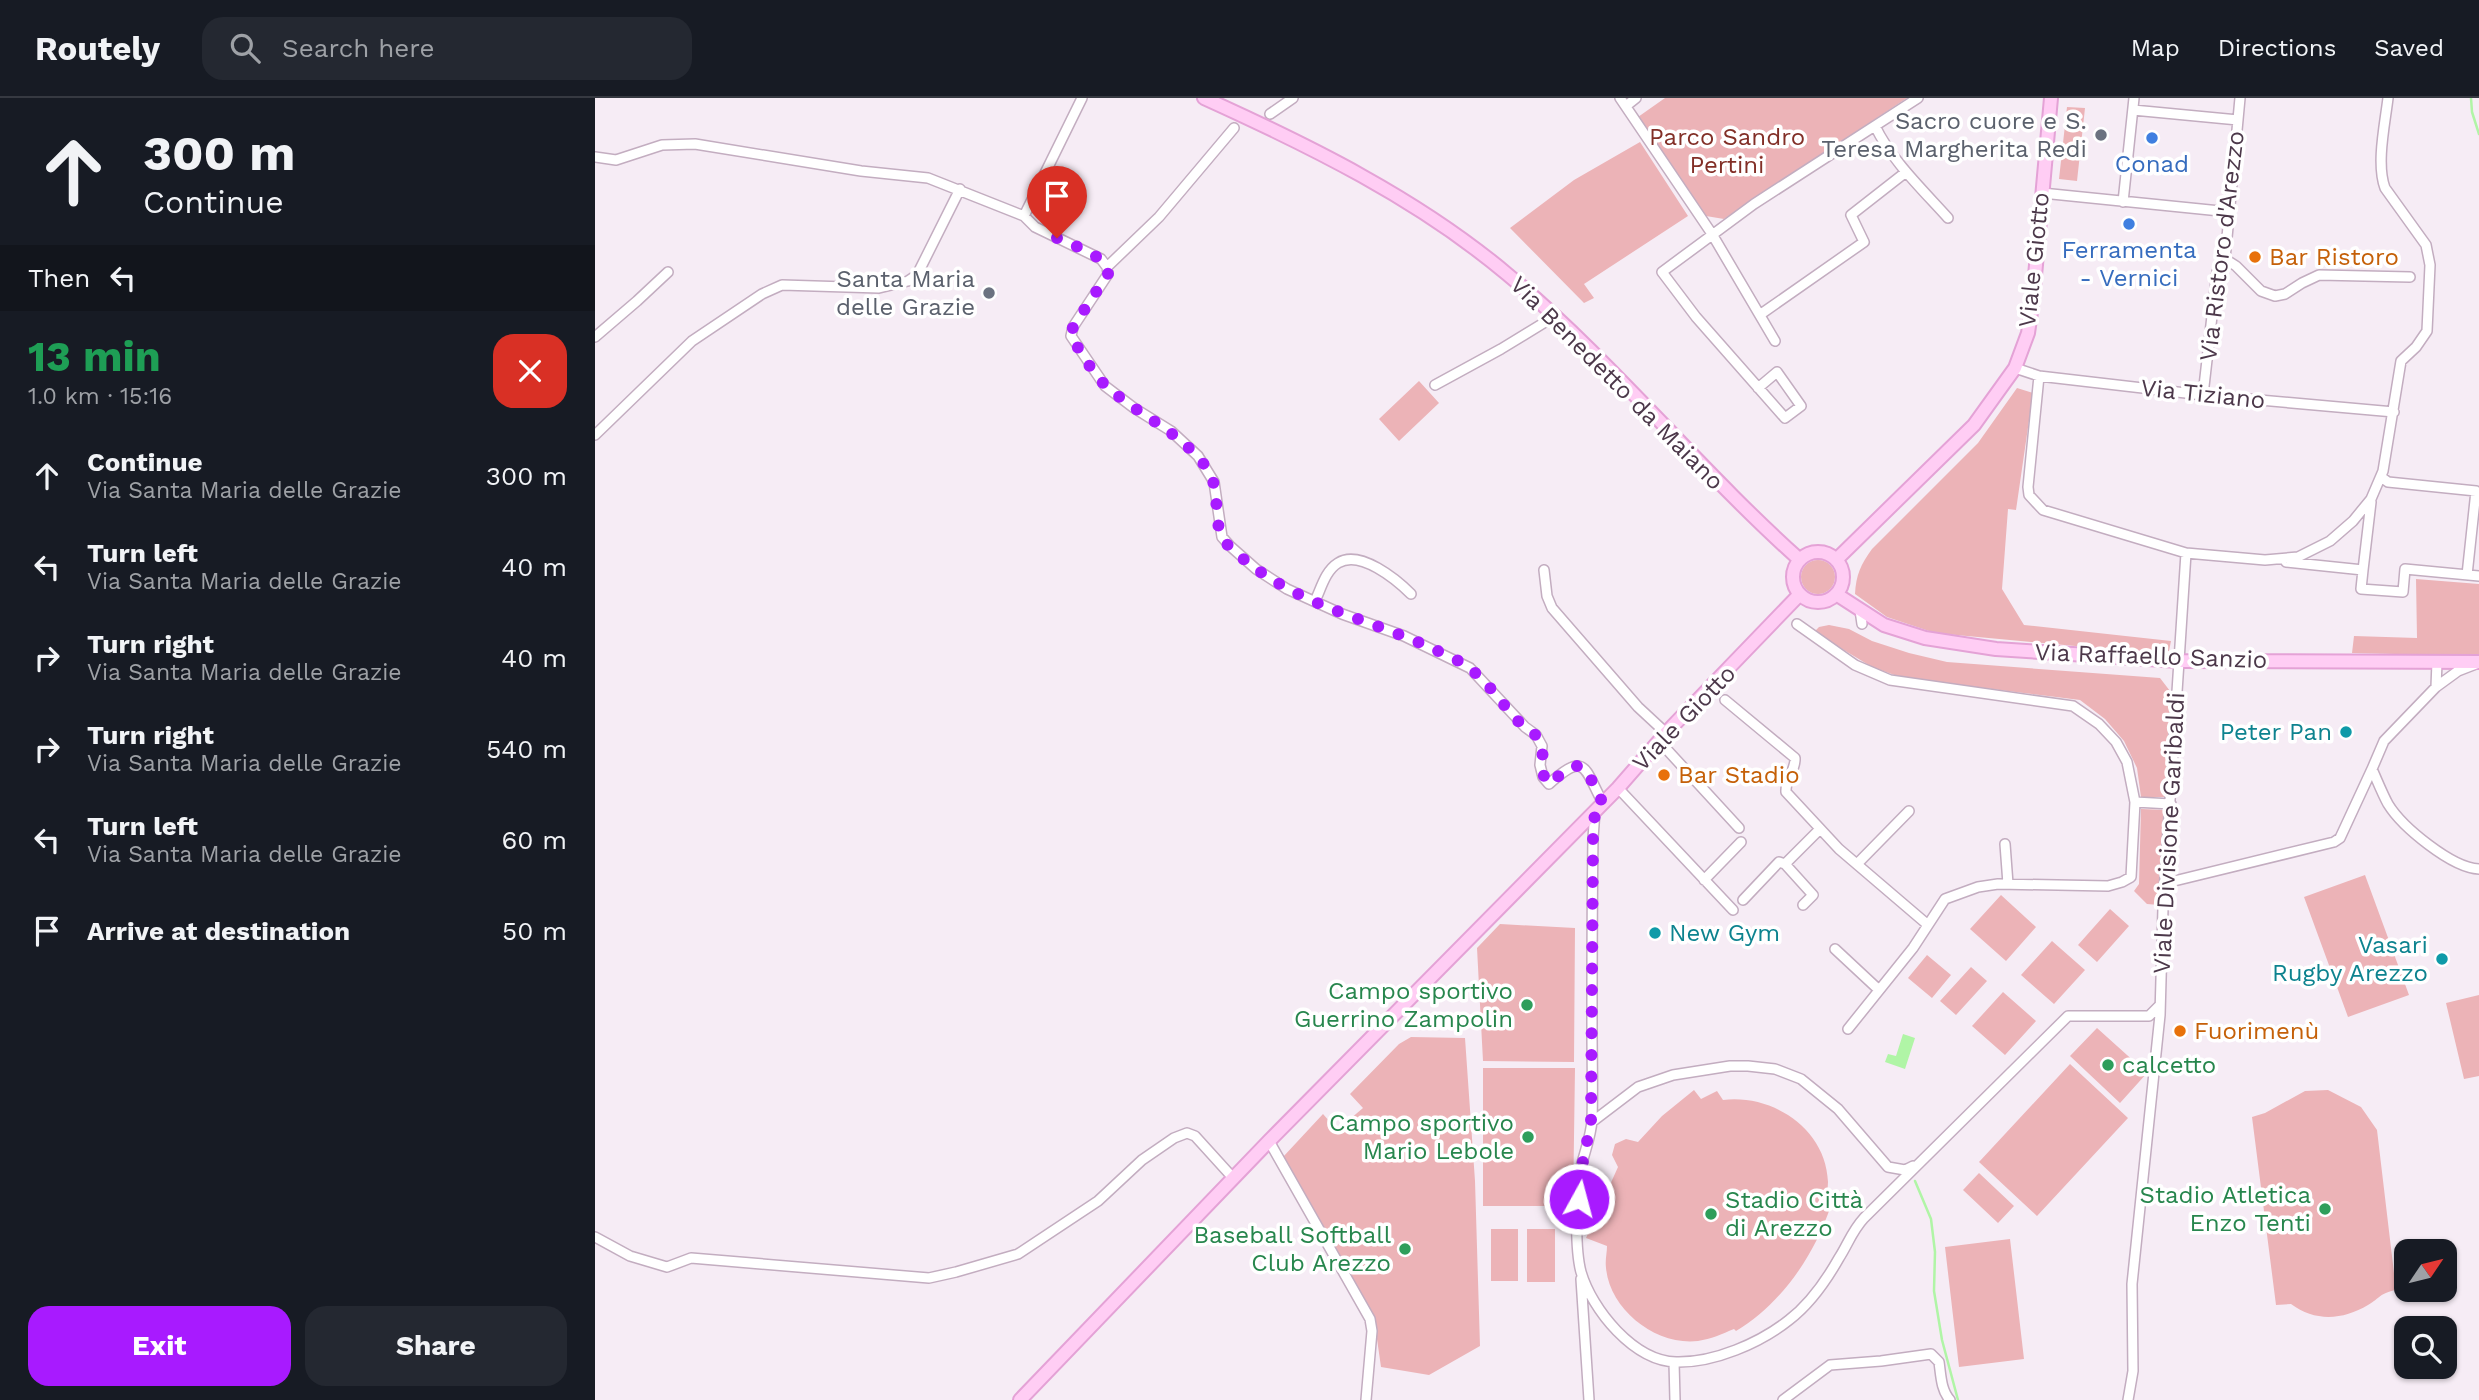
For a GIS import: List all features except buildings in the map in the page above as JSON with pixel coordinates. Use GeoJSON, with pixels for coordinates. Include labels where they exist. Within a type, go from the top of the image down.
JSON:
{"type":"FeatureCollection","features":[{"type":"Feature","properties":{"kind":"street"},"geometry":{"type":"LineString","coordinates":[[1024,216],[1082,98]]}},
{"type":"Feature","properties":{"kind":"street","name":"Via Benedetto da Maiano"},"geometry":{"type":"LineString","coordinates":[[1204,98],[1335,161],[1400,199],[1505,272],[1555,316],[1707,471],[1800,560]]}},
{"type":"Feature","properties":{"kind":"street"},"geometry":{"type":"LineString","coordinates":[[1270,114],[1293,98]]}},
{"type":"Feature","properties":{"kind":"street"},"geometry":{"type":"LineString","coordinates":[[1636,98],[1623,102],[1713,234],[1775,341]]}},
{"type":"Feature","properties":{"kind":"street"},"geometry":{"type":"LineString","coordinates":[[1758,388],[1777,372],[1801,406],[1786,418],[1758,388],[1696,317],[1663,272],[1754,204],[1918,98]]}},
{"type":"Feature","properties":{"kind":"street","name":"Viale Giotto"},"geometry":{"type":"LineString","coordinates":[[1836,560],[1974,425],[2015,368],[2028,334],[2051,98]]}},
{"type":"Feature","properties":{"kind":"street"},"geometry":{"type":"LineString","coordinates":[[2123,202],[2134,98]]}},
{"type":"Feature","properties":{"kind":"street","name":"Via Ristoro d'Arezzo"},"geometry":{"type":"LineString","coordinates":[[2203,395],[2217,272],[2225,259],[2240,98]]}},
{"type":"Feature","properties":{"kind":"street"},"geometry":{"type":"LineString","coordinates":[[2265,560],[2298,557],[2330,541],[2353,521],[2371,499],[2381,477],[2401,361],[2416,347],[2427,331],[2430,265],[2426,245],[2382,181],[2388,98]]}},
{"type":"Feature","properties":{"kind":"street"},"geometry":{"type":"LineString","coordinates":[[2133,110],[2238,120]]}},
{"type":"Feature","properties":{"kind":"street"},"geometry":{"type":"LineString","coordinates":[[1875,126],[1883,142],[1906,172],[1948,218]]}},
{"type":"Feature","properties":{"kind":"street"},"geometry":{"type":"LineString","coordinates":[[1107,267],[1159,217],[1234,128]]}},
{"type":"Feature","properties":{"kind":"street"},"geometry":{"type":"LineString","coordinates":[[595,157],[616,160],[662,145],[695,144],[836,168],[928,178],[1024,216],[1035,227],[1101,260],[1107,267],[1108,274],[1073,327],[1071,336],[1105,386],[1171,431],[1198,456],[1214,482],[1222,537],[1230,546],[1256,569],[1287,589],[1403,636],[1470,668],[1525,727],[1536,735],[1542,746],[1540,765],[1543,777],[1549,784],[1569,766],[1579,766],[1587,771],[1599,807],[1593,857],[1591,1122],[1580,1176],[1578,1244],[1589,1400]]}},
{"type":"Feature","properties":{"kind":"street"},"geometry":{"type":"LineString","coordinates":[[1761,313],[1864,242],[1851,215],[1906,172]]}},
{"type":"Feature","properties":{"kind":"street"},"geometry":{"type":"LineString","coordinates":[[595,435],[692,341],[762,294],[782,285],[879,288],[908,281],[917,275],[960,189]]}},
{"type":"Feature","properties":{"kind":"street"},"geometry":{"type":"LineString","coordinates":[[2042,193],[2230,212]]}},
{"type":"Feature","properties":{"kind":"street"},"geometry":{"type":"LineString","coordinates":[[2225,259],[2261,291],[2275,296],[2285,294],[2319,275],[2410,277]]}},
{"type":"Feature","properties":{"kind":"street"},"geometry":{"type":"LineString","coordinates":[[595,337],[668,272]]}},
{"type":"Feature","properties":{"kind":"street"},"geometry":{"type":"LineString","coordinates":[[1435,385],[1555,316]]}},
{"type":"Feature","properties":{"kind":"street","name":"Via Tiziano"},"geometry":{"type":"LineString","coordinates":[[2015,368],[2039,376],[2203,395],[2394,412]]}},
{"type":"Feature","properties":{"kind":"street"},"geometry":{"type":"LineString","coordinates":[[2039,376],[2028,487],[2034,503],[2043,510],[2186,553],[2363,570]]}},
{"type":"Feature","properties":{"kind":"street"},"geometry":{"type":"LineString","coordinates":[[2381,477],[2388,482],[2476,491],[2467,575]]}},
{"type":"Feature","properties":{"kind":"street"},"geometry":{"type":"LineString","coordinates":[[2371,499],[2361,589],[2403,593],[2405,569],[2479,576]]}},
{"type":"Feature","properties":{"kind":"street"},"geometry":{"type":"LineString","coordinates":[[1819,552],[1836,560],[1842,573],[1842,581],[1836,594],[1830,599],[1814,602],[1800,594],[1793,574],[1800,560],[1819,552]]}},
{"type":"Feature","properties":{"kind":"street","name":"Viale Divisione Garibaldi"},"geometry":{"type":"LineString","coordinates":[[2149,1016],[2160,1011],[2165,883],[2186,553]]}},
{"type":"Feature","properties":{"kind":"street"},"geometry":{"type":"LineString","coordinates":[[1315,601],[1327,574],[1337,564],[1352,560],[1369,564],[1388,574],[1412,594]]}},
{"type":"Feature","properties":{"kind":"street"},"geometry":{"type":"LineString","coordinates":[[1544,570],[1547,596],[1552,608],[1739,828]]}},
{"type":"Feature","properties":{"kind":"street","name":"Viale Giotto"},"geometry":{"type":"LineString","coordinates":[[1020,1400],[1269,1141],[1618,789],[1663,737],[1800,594]]}},
{"type":"Feature","properties":{"kind":"street","name":"Via Raffaello Sanzio"},"geometry":{"type":"LineString","coordinates":[[1836,594],[1884,625],[1924,638],[1996,649],[2178,661],[2479,662]]}},
{"type":"Feature","properties":{"kind":"street"},"geometry":{"type":"LineString","coordinates":[[1860,610],[1862,624]]}},
{"type":"Feature","properties":{"kind":"street"},"geometry":{"type":"LineString","coordinates":[[1797,624],[1855,665],[1890,680],[2073,706],[2099,724],[2116,742],[2127,762],[2134,802],[2131,877],[2108,886],[2008,884],[1978,887],[1945,899],[1913,948],[1848,1029]]}},
{"type":"Feature","properties":{"kind":"street"},"geometry":{"type":"LineString","coordinates":[[2436,687],[2437,662]]}},
{"type":"Feature","properties":{"kind":"street"},"geometry":{"type":"LineString","coordinates":[[2165,883],[2327,845],[2340,838],[2384,741],[2436,687],[2458,671],[2479,662]]}},
{"type":"Feature","properties":{"kind":"street"},"geometry":{"type":"LineString","coordinates":[[1725,700],[1795,758],[1796,762],[1785,784],[1786,792],[1839,849],[1928,925]]}},
{"type":"Feature","properties":{"kind":"street"},"geometry":{"type":"LineString","coordinates":[[2372,769],[2389,805],[2424,842],[2469,869],[2479,869]]}},
{"type":"Feature","properties":{"kind":"street"},"geometry":{"type":"LineString","coordinates":[[1618,789],[1733,910]]}},
{"type":"Feature","properties":{"kind":"street"},"geometry":{"type":"LineString","coordinates":[[2134,802],[2171,804]]}},
{"type":"Feature","properties":{"kind":"street"},"geometry":{"type":"LineString","coordinates":[[1857,864],[1909,811]]}},
{"type":"Feature","properties":{"kind":"street"},"geometry":{"type":"LineString","coordinates":[[1785,864],[1820,829]]}},
{"type":"Feature","properties":{"kind":"street"},"geometry":{"type":"LineString","coordinates":[[1703,880],[1741,842]]}},
{"type":"Feature","properties":{"kind":"street"},"geometry":{"type":"LineString","coordinates":[[2005,844],[2008,884]]}},
{"type":"Feature","properties":{"kind":"street"},"geometry":{"type":"LineString","coordinates":[[1743,900],[1779,862],[1785,864],[1813,895],[1803,905]]}},
{"type":"Feature","properties":{"kind":"street"},"geometry":{"type":"LineString","coordinates":[[1835,949],[1879,990]]}},
{"type":"Feature","properties":{"kind":"street"},"geometry":{"type":"LineString","coordinates":[[2128,1400],[2133,1371],[2132,1284],[2160,1011]]}},
{"type":"Feature","properties":{"kind":"street"},"geometry":{"type":"LineString","coordinates":[[1581,1271],[1603,1316],[1622,1336],[1659,1359],[1674,1362],[1697,1361],[1728,1353],[1790,1320],[1822,1285],[1841,1255],[1851,1231],[2068,1016],[2149,1016],[2159,1031]]}},
{"type":"Feature","properties":{"kind":"street"},"geometry":{"type":"LineString","coordinates":[[1591,1122],[1638,1087],[1673,1075],[1711,1067],[1748,1066],[1775,1069],[1801,1079],[1838,1109],[1888,1167],[1905,1170],[1921,1162]]}},
{"type":"Feature","properties":{"kind":"street"},"geometry":{"type":"LineString","coordinates":[[595,1237],[630,1256],[667,1268],[691,1258],[929,1278],[1018,1254],[1098,1201],[1142,1160],[1174,1138],[1187,1133],[1195,1136],[1234,1179]]}},
{"type":"Feature","properties":{"kind":"street"},"geometry":{"type":"LineString","coordinates":[[1269,1141],[1370,1319],[1372,1331],[1366,1400]]}},
{"type":"Feature","properties":{"kind":"street"},"geometry":{"type":"LineString","coordinates":[[1783,1400],[1830,1365],[1931,1354],[1939,1362],[1941,1383],[1950,1400]]}},
{"type":"Feature","properties":{"kind":"street"},"geometry":{"type":"LineString","coordinates":[[1674,1362],[1675,1400]]}},
{"type":"Feature","properties":{"kind":"green space","name":"Parco Sandro Pertini"},"geometry":{"type":"Polygon","coordinates":[[[1665,98],[1907,98],[1724,219],[1706,216],[1638,117],[1665,98]]]}},
{"type":"Feature","properties":{"kind":"green space"},"geometry":{"type":"Polygon","coordinates":[[[2067,107],[2085,108],[2077,181],[2059,179],[2067,107]]]}},
{"type":"Feature","properties":{"kind":"green space","name":"Parco Sandro Pertini"},"geometry":{"type":"Polygon","coordinates":[[[1640,142],[1688,216],[1584,284],[1594,298],[1584,303],[1510,228],[1574,180],[1640,142]]]}},
{"type":"Feature","properties":{"kind":"green space"},"geometry":{"type":"Polygon","coordinates":[[[1419,381],[1439,403],[1399,441],[1379,419],[1419,381]]]}},
{"type":"Feature","properties":{"kind":"green space"},"geometry":{"type":"Polygon","coordinates":[[[2017,388],[2033,393],[2016,510],[2008,509],[2002,589],[2024,625],[2171,641],[2169,651],[2162,654],[1935,633],[1887,617],[1855,594],[1860,570],[1872,549],[1978,443],[2017,388]]]}},
{"type":"Feature","properties":{"kind":"green space"},"geometry":{"type":"Polygon","coordinates":[[[1818,560],[1830,565],[1835,577],[1830,589],[1818,594],[1806,589],[1801,577],[1806,565],[1818,560]]]}},
{"type":"Feature","properties":{"kind":"green space"},"geometry":{"type":"Polygon","coordinates":[[[2416,579],[2479,584],[2479,656],[2352,653],[2354,636],[2417,638],[2416,579]]]}},
{"type":"Feature","properties":{"kind":"green space"},"geometry":{"type":"Polygon","coordinates":[[[1829,625],[1849,629],[1872,641],[1909,653],[1947,662],[2160,678],[2170,691],[2165,797],[2141,797],[2137,768],[2124,741],[2105,719],[2080,700],[1903,678],[1872,667],[1814,632],[1819,627],[1829,625]]]}},
{"type":"Feature","properties":{"kind":"green space"},"geometry":{"type":"Polygon","coordinates":[[[2141,809],[2166,810],[2159,905],[2147,904],[2134,891],[2139,884],[2141,809]]]}},
{"type":"Feature","properties":{"kind":"green space"},"geometry":{"type":"Polygon","coordinates":[[[2365,875],[2409,995],[2348,1017],[2304,897],[2365,875]]]}},
{"type":"Feature","properties":{"kind":"green space"},"geometry":{"type":"Polygon","coordinates":[[[2001,895],[2036,927],[2006,961],[1970,929],[2001,895]]]}},
{"type":"Feature","properties":{"kind":"green space"},"geometry":{"type":"Polygon","coordinates":[[[2110,909],[2129,926],[2097,962],[2078,945],[2110,909]]]}},
{"type":"Feature","properties":{"kind":"green space","name":"Campo sportivo Guerrino Zampolin"},"geometry":{"type":"Polygon","coordinates":[[[1500,924],[1575,928],[1574,1062],[1483,1061],[1477,948],[1500,924]]]}},
{"type":"Feature","properties":{"kind":"green space"},"geometry":{"type":"Polygon","coordinates":[[[2052,941],[2085,970],[2054,1004],[2021,975],[2052,941]]]}},
{"type":"Feature","properties":{"kind":"green space"},"geometry":{"type":"Polygon","coordinates":[[[1927,955],[1951,975],[1932,998],[1908,978],[1927,955]]]}},
{"type":"Feature","properties":{"kind":"green space"},"geometry":{"type":"Polygon","coordinates":[[[1971,967],[1987,981],[1956,1015],[1940,1001],[1971,967]]]}},
{"type":"Feature","properties":{"kind":"green space"},"geometry":{"type":"Polygon","coordinates":[[[2003,992],[2036,1021],[2005,1055],[1972,1026],[2003,992]]]}},
{"type":"Feature","properties":{"kind":"green space"},"geometry":{"type":"Polygon","coordinates":[[[2479,995],[2479,1076],[2464,1079],[2446,1003],[2479,995]]]}},
{"type":"Feature","properties":{"kind":"green space","name":"calcetto"},"geometry":{"type":"Polygon","coordinates":[[[2097,1028],[2147,1073],[2120,1103],[2070,1056],[2097,1028]]]}},
{"type":"Feature","properties":{"kind":"green space","name":"Baseball Softball Club Arezzo"},"geometry":{"type":"Polygon","coordinates":[[[1411,1037],[1465,1038],[1475,1181],[1480,1346],[1429,1375],[1381,1367],[1376,1332],[1283,1157],[1323,1114],[1337,1130],[1363,1108],[1350,1094],[1399,1044],[1411,1037]]]}},
{"type":"Feature","properties":{"kind":"green space"},"geometry":{"type":"Polygon","coordinates":[[[2070,1064],[2128,1118],[2037,1216],[1979,1162],[2070,1064]]]}},
{"type":"Feature","properties":{"kind":"green space","name":"Campo sportivo Mario Lebole"},"geometry":{"type":"Polygon","coordinates":[[[1483,1068],[1575,1068],[1573,1206],[1483,1206],[1483,1068]]]}},
{"type":"Feature","properties":{"kind":"green space","name":"Stadio Città di Arezzo"},"geometry":{"type":"Polygon","coordinates":[[[1694,1090],[1701,1099],[1717,1091],[1723,1100],[1760,1103],[1793,1118],[1818,1146],[1825,1163],[1828,1182],[1825,1204],[1831,1205],[1806,1260],[1768,1307],[1736,1331],[1734,1329],[1698,1341],[1682,1341],[1651,1331],[1626,1311],[1609,1283],[1607,1246],[1586,1238],[1618,1167],[1612,1155],[1615,1144],[1626,1139],[1638,1142],[1662,1116],[1694,1090]]]}},
{"type":"Feature","properties":{"kind":"green space","name":"Stadio Atletica Enzo Tenti"},"geometry":{"type":"Polygon","coordinates":[[[2328,1090],[2361,1107],[2377,1130],[2394,1291],[2383,1294],[2358,1310],[2339,1316],[2310,1314],[2291,1304],[2276,1305],[2252,1117],[2265,1113],[2305,1091],[2328,1090]]]}},
{"type":"Feature","properties":{"kind":"green space"},"geometry":{"type":"Polygon","coordinates":[[[1979,1173],[2014,1206],[1998,1223],[1963,1190],[1979,1173]]]}},
{"type":"Feature","properties":{"kind":"green space"},"geometry":{"type":"Polygon","coordinates":[[[1491,1229],[1518,1229],[1518,1281],[1491,1281],[1491,1229]]]}},
{"type":"Feature","properties":{"kind":"green space"},"geometry":{"type":"Polygon","coordinates":[[[1527,1229],[1555,1229],[1555,1282],[1527,1282],[1527,1229]]]}},
{"type":"Feature","properties":{"kind":"green space"},"geometry":{"type":"Polygon","coordinates":[[[2010,1239],[2024,1359],[1959,1367],[1945,1247],[2010,1239]]]}},
{"type":"Feature","properties":{"kind":"shaded area"},"geometry":{"type":"Polygon","coordinates":[[[1903,1034],[1915,1038],[1905,1069],[1885,1062],[1888,1054],[1896,1056],[1903,1034]]]}},
{"type":"Feature","properties":{"kind":"waterway"},"geometry":{"type":"LineString","coordinates":[[2471,98],[2479,134]]}},
{"type":"Feature","properties":{"kind":"waterway"},"geometry":{"type":"LineString","coordinates":[[1915,1181],[1931,1219],[1935,1252],[1934,1291],[1942,1340],[1958,1400]]}},
{"type":"Feature","properties":{"kind":"place","name":"Sacro cuore e S. Teresa Margherita Redi"},"geometry":{"type":"Point","coordinates":[2101,135]}},
{"type":"Feature","properties":{"kind":"place","name":"Conad"},"geometry":{"type":"Point","coordinates":[2152,138]}},
{"type":"Feature","properties":{"kind":"place","name":"Ferramenta - Vernici"},"geometry":{"type":"Point","coordinates":[2129,224]}},
{"type":"Feature","properties":{"kind":"place","name":"Bar Ristoro"},"geometry":{"type":"Point","coordinates":[2255,257]}},
{"type":"Feature","properties":{"kind":"place","name":"Santa Maria delle Grazie"},"geometry":{"type":"Point","coordinates":[989,293]}},
{"type":"Feature","properties":{"kind":"place","name":"Peter Pan"},"geometry":{"type":"Point","coordinates":[2346,732]}},
{"type":"Feature","properties":{"kind":"place","name":"Bar Stadio"},"geometry":{"type":"Point","coordinates":[1664,775]}},
{"type":"Feature","properties":{"kind":"place","name":"New Gym"},"geometry":{"type":"Point","coordinates":[1655,933]}},
{"type":"Feature","properties":{"kind":"place","name":"Vasari Rugby Arezzo"},"geometry":{"type":"Point","coordinates":[2442,959]}},
{"type":"Feature","properties":{"kind":"place","name":"Campo sportivo Guerrino Zampolin"},"geometry":{"type":"Point","coordinates":[1527,1005]}},
{"type":"Feature","properties":{"kind":"place","name":"Fuorimenù"},"geometry":{"type":"Point","coordinates":[2180,1031]}},
{"type":"Feature","properties":{"kind":"place","name":"calcetto"},"geometry":{"type":"Point","coordinates":[2108,1065]}},
{"type":"Feature","properties":{"kind":"place","name":"Campo sportivo Mario Lebole"},"geometry":{"type":"Point","coordinates":[1528,1137]}},
{"type":"Feature","properties":{"kind":"place","name":"Stadio Atletica Enzo Tenti"},"geometry":{"type":"Point","coordinates":[2325,1209]}},
{"type":"Feature","properties":{"kind":"place","name":"Stadio Città di Arezzo"},"geometry":{"type":"Point","coordinates":[1711,1214]}},
{"type":"Feature","properties":{"kind":"place","name":"Baseball Softball Club Arezzo"},"geometry":{"type":"Point","coordinates":[1405,1249]}},
{"type":"Feature","properties":{"kind":"route"},"geometry":{"type":"LineString","coordinates":[[1057,238],[1101,260],[1107,267],[1108,274],[1073,327],[1071,336],[1105,386],[1171,431],[1198,456],[1214,482],[1222,537],[1230,546],[1256,569],[1287,589],[1342,614],[1403,636],[1470,668],[1525,727],[1536,735],[1542,746],[1540,765],[1543,777],[1549,784],[1569,766],[1579,766],[1587,771],[1603,803],[1595,811],[1593,838],[1591,1122],[1580,1176],[1579,1199]]}}]}
